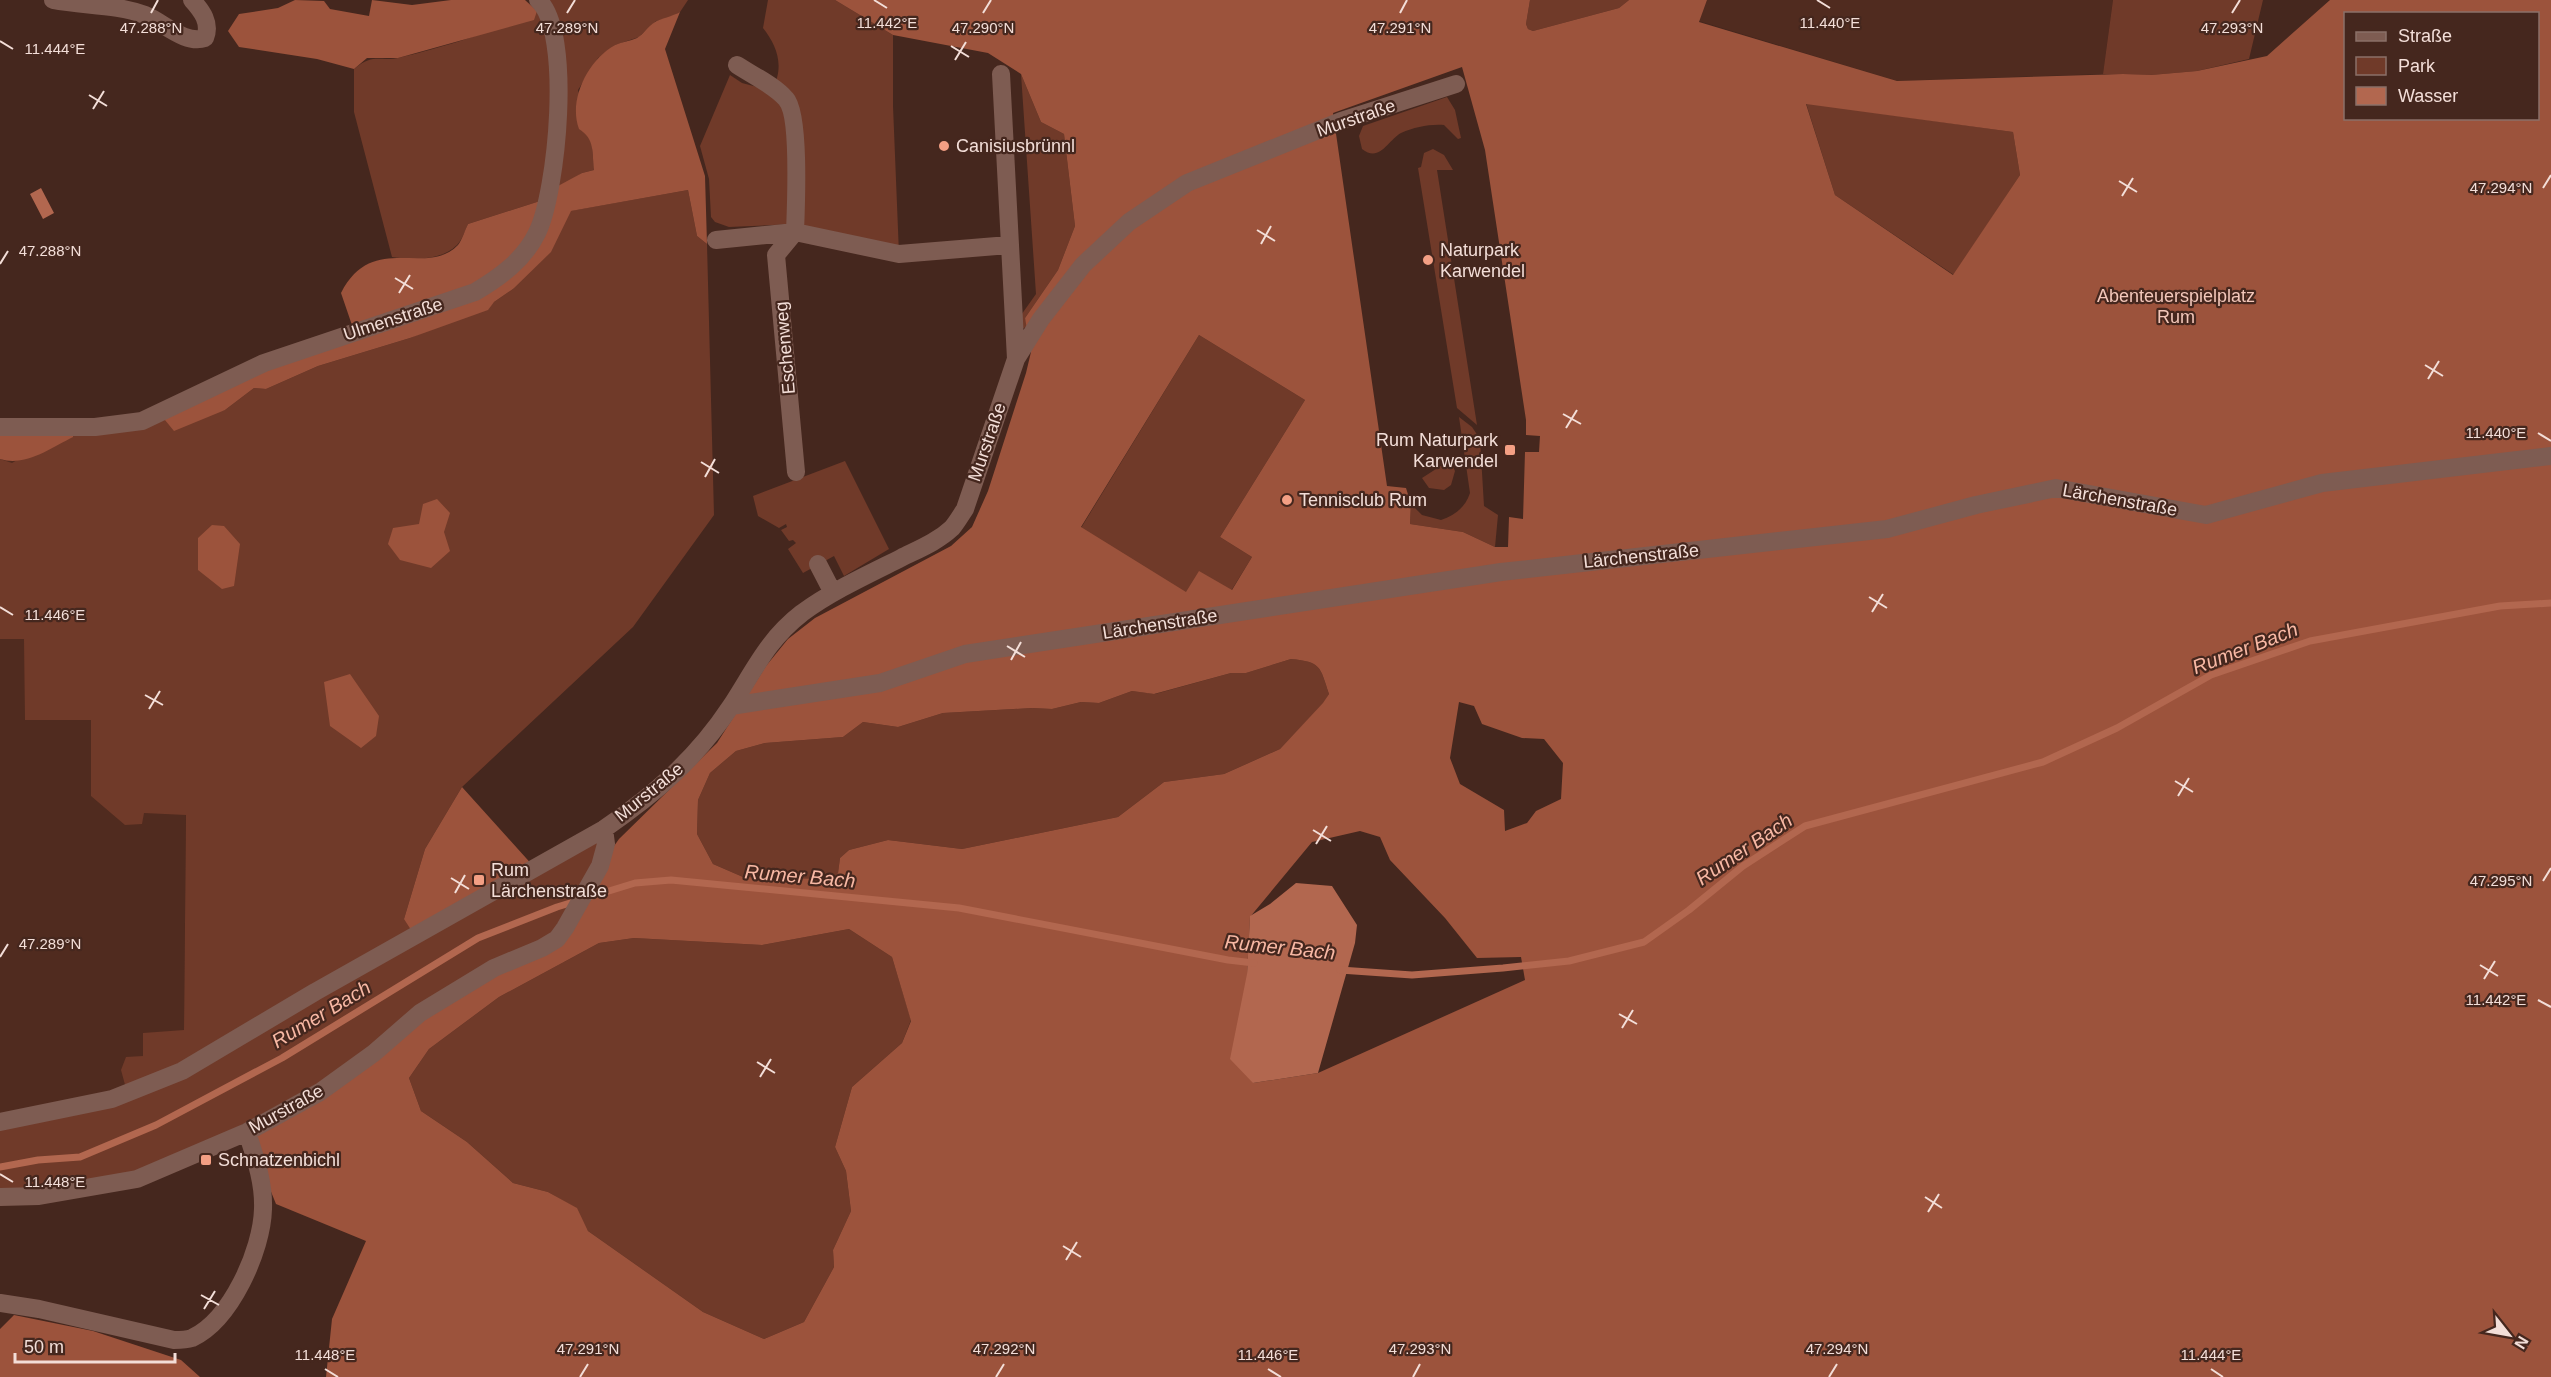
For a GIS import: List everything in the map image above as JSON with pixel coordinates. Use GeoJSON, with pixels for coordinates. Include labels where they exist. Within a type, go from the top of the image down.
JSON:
{"type":"FeatureCollection","features":[{"type":"Feature","properties":{"kind":"street"},"geometry":{"type":"LineString","coordinates":[[53,0],[111,6],[145,15],[187,37],[199,40],[205,38],[207,34],[207,23],[202,11],[192,0]]}},
{"type":"Feature","properties":{"kind":"street","name":"Ulmenstraße"},"geometry":{"type":"LineString","coordinates":[[0,427],[95,427],[142,421],[264,363],[475,292],[504,274],[536,235],[548,205],[552,181],[558,86],[557,43],[549,15],[538,0]]}},
{"type":"Feature","properties":{"kind":"street"},"geometry":{"type":"LineString","coordinates":[[736,65],[782,94],[792,108],[795,232]]}},
{"type":"Feature","properties":{"kind":"street","name":"Murstraße"},"geometry":{"type":"LineString","coordinates":[[1001,74],[1016,359]]}},
{"type":"Feature","properties":{"kind":"street","name":"Murstraße"},"geometry":{"type":"LineString","coordinates":[[0,1197],[39,1196],[137,1179],[247,1132],[320,1092],[374,1053],[420,1013],[456,989],[494,968],[550,944],[566,928],[605,854],[604,829],[675,776],[731,706],[758,659],[773,639],[801,614],[833,593],[935,541],[953,526],[965,509],[1016,359],[1041,319],[1083,265],[1129,222],[1187,183],[1341,122],[1455,84]]}},
{"type":"Feature","properties":{"kind":"street"},"geometry":{"type":"LineString","coordinates":[[716,240],[795,232],[899,254],[1009,245]]}},
{"type":"Feature","properties":{"kind":"street","name":"Eschenweg"},"geometry":{"type":"LineString","coordinates":[[795,232],[776,255],[796,472]]}},
{"type":"Feature","properties":{"kind":"street","name":"Lärchenstraße"},"geometry":{"type":"LineString","coordinates":[[731,706],[880,683],[965,654],[1501,572],[1887,529],[1976,505],[2056,488],[2206,515],[2322,483],[2551,456]]}},
{"type":"Feature","properties":{"kind":"street"},"geometry":{"type":"LineString","coordinates":[[818,564],[833,593]]}},
{"type":"Feature","properties":{"kind":"street"},"geometry":{"type":"LineString","coordinates":[[0,1122],[111,1099],[182,1071],[315,992],[604,829]]}},
{"type":"Feature","properties":{"kind":"street"},"geometry":{"type":"LineString","coordinates":[[0,1303],[39,1309],[174,1340],[189,1339],[201,1333],[220,1314],[239,1286],[260,1237],[263,1209],[261,1185],[247,1132]]}},
{"type":"Feature","properties":{"kind":"shaded area"},"geometry":{"type":"Polygon","coordinates":[[[1707,0],[2113,0],[2103,74],[1897,81],[1699,21],[1707,0]]]}},
{"type":"Feature","properties":{"kind":"shaded area"},"geometry":{"type":"Polygon","coordinates":[[[0,427],[186,815],[184,1031],[143,1056],[128,1093],[0,1122],[0,427]]]}},
{"type":"Feature","properties":{"kind":"green space"},"geometry":{"type":"Polygon","coordinates":[[[295,0],[324,1],[330,9],[369,16],[372,0],[412,5],[451,0],[525,0],[537,11],[534,20],[398,58],[367,58],[354,69],[317,59],[239,47],[228,31],[239,14],[278,8],[295,0]]]}},
{"type":"Feature","properties":{"kind":"green space"},"geometry":{"type":"Polygon","coordinates":[[[549,0],[688,0],[680,12],[656,21],[639,37],[615,45],[598,58],[578,90],[592,145],[594,170],[582,173],[540,201],[468,224],[459,243],[443,254],[417,259],[392,257],[354,112],[354,69],[372,59],[402,57],[500,27],[549,0]]]}},
{"type":"Feature","properties":{"kind":"green space"},"geometry":{"type":"Polygon","coordinates":[[[768,0],[835,0],[893,35],[893,106],[899,254],[795,224],[729,227],[715,222],[711,217],[709,179],[700,146],[730,75],[742,83],[761,88],[776,81],[779,66],[777,53],[763,28],[768,0]]]}},
{"type":"Feature","properties":{"kind":"green space","name":"Abenteuerspielplatz Rum"},"geometry":{"type":"Polygon","coordinates":[[[835,0],[1530,0],[1526,24],[1528,29],[1533,31],[1619,8],[1629,0],[1707,0],[1699,22],[1897,81],[2151,75],[2197,71],[2267,56],[2330,0],[2551,0],[2551,1377],[326,1377],[332,1319],[366,1241],[276,1204],[247,1132],[420,1013],[542,948],[619,839],[717,743],[766,666],[788,639],[815,618],[951,546],[972,527],[988,491],[1026,373],[1031,352],[1025,318],[1058,270],[1075,226],[1064,134],[1041,122],[1021,74],[988,53],[893,35],[835,0]],[[1462,67],[1333,113],[1387,486],[1406,488],[1411,504],[1410,524],[1463,532],[1495,547],[1508,547],[1509,517],[1523,519],[1525,452],[1539,452],[1540,436],[1526,435],[1526,420],[1485,150],[1462,67]],[[1806,104],[1835,195],[1953,275],[2020,175],[2013,132],[1806,104]],[[1199,335],[1081,527],[1186,592],[1199,571],[1232,590],[1252,557],[1220,537],[1305,400],[1199,335]],[[1291,659],[1246,673],[1231,673],[1154,694],[1132,691],[1099,703],[1081,702],[1052,709],[943,713],[898,727],[863,722],[843,737],[765,743],[736,751],[710,773],[698,800],[697,834],[713,864],[743,877],[832,879],[838,873],[840,858],[849,850],[888,840],[962,849],[1118,817],[1164,782],[1224,774],[1280,749],[1329,694],[1321,671],[1308,662],[1291,659]],[[1459,702],[1450,758],[1460,784],[1504,810],[1505,831],[1527,823],[1536,811],[1561,799],[1563,763],[1544,739],[1522,738],[1482,724],[1474,706],[1459,702]],[[1360,831],[1312,842],[1250,917],[1247,974],[1253,1083],[1318,1073],[1525,980],[1521,957],[1477,958],[1445,918],[1390,860],[1380,837],[1360,831]],[[849,929],[762,945],[634,938],[599,943],[499,997],[429,1049],[409,1078],[421,1111],[467,1142],[513,1183],[548,1192],[577,1208],[588,1231],[703,1312],[764,1339],[804,1322],[834,1267],[833,1250],[851,1211],[846,1171],[835,1147],[852,1087],[902,1043],[911,1021],[892,957],[849,929]]]}},
{"type":"Feature","properties":{"kind":"green space"},"geometry":{"type":"Polygon","coordinates":[[[1530,0],[1629,0],[1619,8],[1533,31],[1528,29],[1526,24],[1530,0]]]}},
{"type":"Feature","properties":{"kind":"green space"},"geometry":{"type":"Polygon","coordinates":[[[2113,0],[2263,0],[2249,59],[2197,71],[2151,75],[2103,74],[2113,0]]]}},
{"type":"Feature","properties":{"kind":"green space"},"geometry":{"type":"Polygon","coordinates":[[[680,12],[665,49],[705,176],[707,244],[697,236],[688,190],[571,211],[551,252],[513,289],[494,302],[488,310],[410,338],[318,366],[266,389],[254,388],[225,410],[174,431],[160,414],[354,331],[341,293],[354,274],[368,264],[384,259],[431,258],[445,254],[458,245],[468,224],[540,201],[558,186],[582,173],[594,170],[590,142],[579,129],[576,118],[578,94],[583,82],[596,60],[605,52],[615,45],[637,38],[655,22],[680,12]]]}},
{"type":"Feature","properties":{"kind":"green space"},"geometry":{"type":"Polygon","coordinates":[[[1021,74],[1041,122],[1064,134],[1075,226],[1058,270],[1025,318],[1028,326],[1022,329],[1019,318],[1036,294],[1021,74]]]}},
{"type":"Feature","properties":{"kind":"green space"},"geometry":{"type":"Polygon","coordinates":[[[1447,97],[1455,110],[1461,138],[1458,139],[1444,125],[1427,126],[1401,133],[1379,152],[1368,153],[1362,149],[1359,136],[1363,126],[1447,97]]]}},
{"type":"Feature","properties":{"kind":"green space"},"geometry":{"type":"Polygon","coordinates":[[[1806,103],[2013,132],[2020,175],[1954,275],[1835,195],[1806,103]]]}},
{"type":"Feature","properties":{"kind":"green space"},"geometry":{"type":"Polygon","coordinates":[[[1433,149],[1444,155],[1453,170],[1437,170],[1477,425],[1457,408],[1418,168],[1421,167],[1424,153],[1433,149]]]}},
{"type":"Feature","properties":{"kind":"green space"},"geometry":{"type":"Polygon","coordinates":[[[688,190],[697,236],[707,244],[714,515],[633,627],[462,787],[425,849],[404,919],[604,829],[606,844],[565,928],[374,1053],[155,1172],[0,1197],[0,1122],[127,1092],[121,1070],[126,1057],[143,1056],[143,1033],[184,1030],[186,815],[144,813],[142,824],[125,825],[91,796],[91,720],[25,720],[24,639],[0,639],[0,459],[12,463],[73,428],[225,410],[254,388],[266,389],[318,366],[410,338],[494,302],[513,289],[559,213],[688,190]]]}},
{"type":"Feature","properties":{"kind":"green space"},"geometry":{"type":"Polygon","coordinates":[[[1199,335],[1305,400],[1220,537],[1252,557],[1231,591],[1186,593],[1081,528],[1199,335]]]}},
{"type":"Feature","properties":{"kind":"green space"},"geometry":{"type":"Polygon","coordinates":[[[1459,417],[1472,427],[1480,439],[1484,506],[1498,515],[1495,547],[1463,532],[1410,524],[1411,504],[1422,515],[1441,520],[1459,510],[1468,498],[1470,493],[1459,417]]]}},
{"type":"Feature","properties":{"kind":"green space"},"geometry":{"type":"Polygon","coordinates":[[[0,427],[73,428],[73,437],[38,455],[9,461],[0,459],[0,427]]]}},
{"type":"Feature","properties":{"kind":"green space"},"geometry":{"type":"Polygon","coordinates":[[[1450,460],[1455,471],[1451,485],[1444,490],[1429,488],[1422,478],[1450,460]]]}},
{"type":"Feature","properties":{"kind":"green space"},"geometry":{"type":"Polygon","coordinates":[[[845,461],[889,549],[844,576],[834,556],[803,573],[788,549],[796,543],[793,540],[789,541],[781,530],[787,527],[786,524],[779,528],[758,516],[753,496],[845,461]]]}},
{"type":"Feature","properties":{"kind":"green space"},"geometry":{"type":"Polygon","coordinates":[[[437,499],[450,513],[444,532],[450,551],[431,568],[400,560],[388,544],[393,528],[419,524],[423,504],[437,499]]]}},
{"type":"Feature","properties":{"kind":"green space"},"geometry":{"type":"Polygon","coordinates":[[[212,525],[224,526],[240,544],[234,586],[222,589],[198,570],[198,538],[212,525]]]}},
{"type":"Feature","properties":{"kind":"green space"},"geometry":{"type":"Polygon","coordinates":[[[1291,659],[1308,662],[1318,667],[1329,694],[1324,703],[1280,749],[1224,774],[1164,782],[1118,817],[962,849],[888,840],[849,850],[840,858],[838,873],[832,879],[743,877],[713,864],[697,834],[698,800],[710,773],[736,751],[765,743],[843,737],[863,722],[898,727],[943,713],[1052,709],[1081,702],[1099,703],[1132,691],[1155,694],[1231,673],[1246,673],[1291,659]]]}},
{"type":"Feature","properties":{"kind":"green space"},"geometry":{"type":"Polygon","coordinates":[[[350,674],[379,716],[376,736],[361,748],[330,726],[324,682],[350,674]]]}},
{"type":"Feature","properties":{"kind":"green space"},"geometry":{"type":"Polygon","coordinates":[[[462,787],[535,868],[415,936],[404,919],[425,849],[462,787]]]}},
{"type":"Feature","properties":{"kind":"green space"},"geometry":{"type":"Polygon","coordinates":[[[849,929],[892,957],[911,1020],[902,1043],[852,1087],[835,1147],[846,1171],[851,1211],[833,1250],[834,1267],[804,1322],[764,1339],[703,1312],[588,1231],[576,1208],[548,1192],[513,1183],[467,1142],[421,1111],[409,1078],[429,1049],[499,997],[599,943],[634,938],[762,945],[849,929]]]}},
{"type":"Feature","properties":{"kind":"green space"},"geometry":{"type":"Polygon","coordinates":[[[14,1315],[93,1331],[181,1360],[200,1377],[0,1377],[0,1329],[14,1315]]]}},
{"type":"Feature","properties":{"kind":"water"},"geometry":{"type":"Polygon","coordinates":[[[41,188],[54,213],[43,219],[30,194],[41,188]]]}},
{"type":"Feature","properties":{"kind":"water"},"geometry":{"type":"Polygon","coordinates":[[[1296,883],[1332,886],[1357,925],[1355,943],[1318,1073],[1253,1083],[1230,1059],[1247,974],[1250,916],[1270,904],[1296,883]]]}},
{"type":"Feature","properties":{"kind":"waterway","name":"Rumer Bach"},"geometry":{"type":"LineString","coordinates":[[1340,970],[1412,975],[1503,968],[1569,961],[1644,942],[1689,910],[1743,866],[1805,826],[2043,762],[2117,728],[2211,675],[2310,641],[2500,606],[2551,603]]}},
{"type":"Feature","properties":{"kind":"waterway","name":"Rumer Bach"},"geometry":{"type":"LineString","coordinates":[[0,1167],[38,1160],[80,1157],[156,1125],[282,1058],[478,938],[557,907],[635,883],[671,880],[959,908],[1228,960],[1254,963]]}},
{"type":"Feature","properties":{"kind":"place","name":"Canisiusbrünnl"},"geometry":{"type":"Point","coordinates":[944,146]}},
{"type":"Feature","properties":{"kind":"place","name":"Naturpark Karwendel"},"geometry":{"type":"Point","coordinates":[1428,260]}},
{"type":"Feature","properties":{"kind":"place","name":"Rum Naturpark Karwendel"},"geometry":{"type":"Point","coordinates":[1510,450]}},
{"type":"Feature","properties":{"kind":"place","name":"Tennisclub Rum"},"geometry":{"type":"Point","coordinates":[1287,500]}},
{"type":"Feature","properties":{"kind":"place","name":"Rum Lärchenstraße"},"geometry":{"type":"Point","coordinates":[479,880]}},
{"type":"Feature","properties":{"kind":"place","name":"Schnatzenbichl"},"geometry":{"type":"Point","coordinates":[206,1160]}}]}
